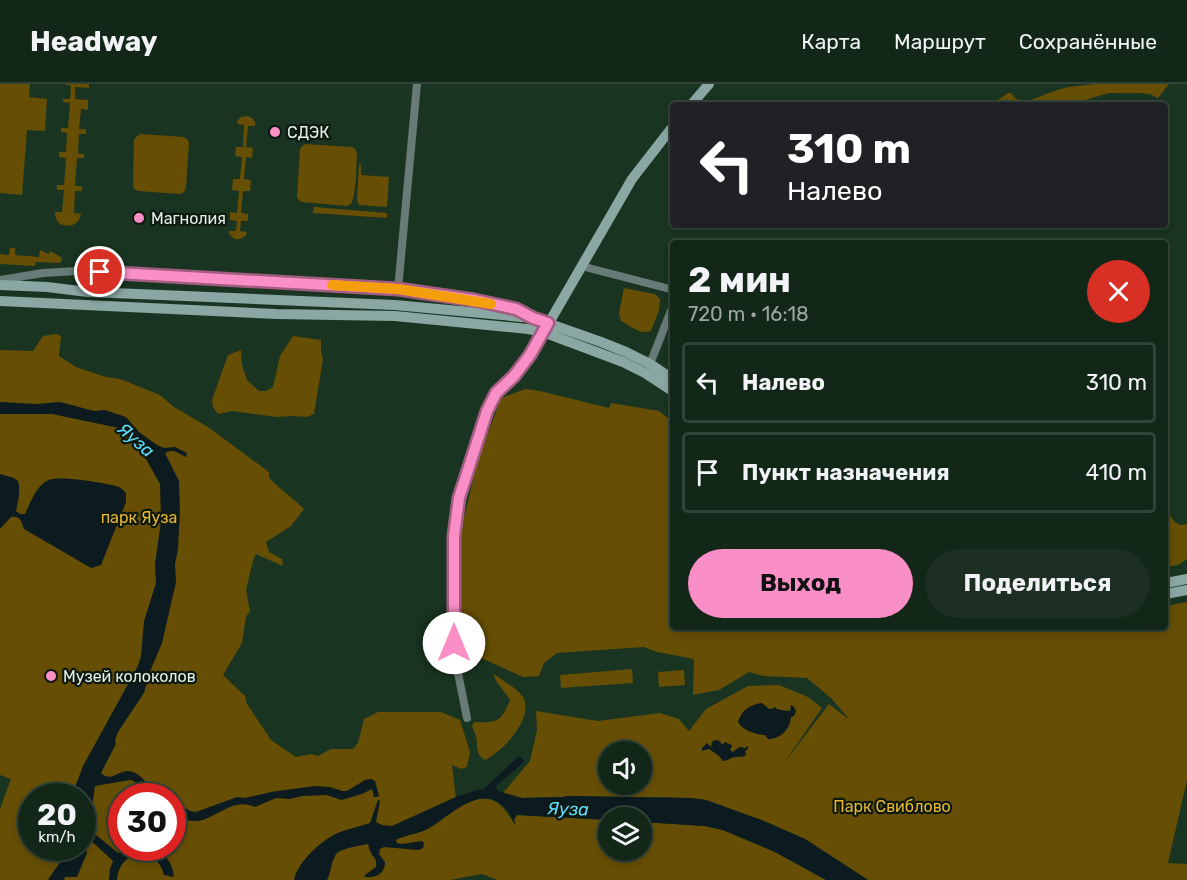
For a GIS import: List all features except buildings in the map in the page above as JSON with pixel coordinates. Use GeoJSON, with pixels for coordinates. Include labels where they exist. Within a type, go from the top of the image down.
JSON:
{"type":"FeatureCollection","features":[{"type":"Feature","properties":{"kind":"main road"},"geometry":{"type":"LineString","coordinates":[[694,102],[709,84]]}},
{"type":"Feature","properties":{"kind":"main road"},"geometry":{"type":"LineString","coordinates":[[546,328],[632,179],[670,130]]}},
{"type":"Feature","properties":{"kind":"main road"},"geometry":{"type":"LineString","coordinates":[[0,285],[88,292],[395,305],[533,318],[546,328],[645,373],[670,389]]}},
{"type":"Feature","properties":{"kind":"main road"},"geometry":{"type":"LineString","coordinates":[[0,301],[265,314],[395,316],[528,329],[546,328],[601,342],[650,364],[670,377]]}},
{"type":"Feature","properties":{"kind":"main road"},"geometry":{"type":"LineString","coordinates":[[1168,583],[1187,579]]}},
{"type":"Feature","properties":{"kind":"main road"},"geometry":{"type":"LineString","coordinates":[[1168,594],[1187,590]]}},
{"type":"Feature","properties":{"kind":"street"},"geometry":{"type":"LineString","coordinates":[[398,289],[417,84]]}},
{"type":"Feature","properties":{"kind":"street"},"geometry":{"type":"LineString","coordinates":[[581,266],[670,289]]}},
{"type":"Feature","properties":{"kind":"street"},"geometry":{"type":"LineString","coordinates":[[0,280],[44,273],[77,271],[398,289],[474,300],[516,309],[533,318]]}},
{"type":"Feature","properties":{"kind":"street"},"geometry":{"type":"LineString","coordinates":[[650,364],[670,313]]}},
{"type":"Feature","properties":{"kind":"street"},"geometry":{"type":"LineString","coordinates":[[467,718],[454,643],[454,536],[459,498],[487,411],[496,393],[514,376],[546,328]]}},
{"type":"Feature","properties":{"kind":"green space"},"geometry":{"type":"Polygon","coordinates":[[[0,84],[30,84],[29,97],[47,99],[45,131],[27,130],[22,195],[0,193],[0,84]]]}},
{"type":"Feature","properties":{"kind":"green space"},"geometry":{"type":"Polygon","coordinates":[[[64,84],[89,84],[89,88],[75,87],[75,99],[88,100],[88,110],[81,109],[79,129],[86,129],[86,134],[79,134],[78,153],[84,154],[84,158],[77,158],[75,186],[82,186],[82,191],[75,191],[74,213],[81,214],[74,225],[67,226],[59,223],[55,212],[62,212],[64,190],[57,190],[57,185],[64,185],[66,158],[59,157],[59,152],[66,152],[67,133],[61,132],[61,128],[68,128],[70,103],[63,102],[63,99],[70,99],[71,86],[64,84]]]}},
{"type":"Feature","properties":{"kind":"green space"},"geometry":{"type":"Polygon","coordinates":[[[1094,84],[1169,84],[1158,98],[1150,94],[1109,93],[1078,102],[995,102],[1008,93],[1016,99],[1028,101],[1069,87],[1094,84]]]}},
{"type":"Feature","properties":{"kind":"green space"},"geometry":{"type":"Polygon","coordinates":[[[247,116],[255,122],[255,126],[248,126],[246,147],[253,148],[252,158],[246,157],[244,179],[251,180],[250,191],[243,191],[241,213],[248,214],[248,221],[241,221],[240,231],[247,232],[244,237],[237,239],[233,238],[229,231],[236,231],[237,221],[230,220],[230,212],[237,213],[239,191],[232,190],[233,179],[240,179],[242,157],[235,156],[236,147],[243,147],[244,125],[237,124],[241,117],[247,116]]]}},
{"type":"Feature","properties":{"kind":"green space"},"geometry":{"type":"Polygon","coordinates":[[[141,134],[187,139],[189,142],[184,192],[180,194],[138,191],[133,188],[134,140],[141,134]]]}},
{"type":"Feature","properties":{"kind":"green space"},"geometry":{"type":"Polygon","coordinates":[[[306,144],[355,149],[357,153],[356,179],[351,204],[347,206],[299,200],[297,197],[300,149],[306,144]]]}},
{"type":"Feature","properties":{"kind":"green space"},"geometry":{"type":"Polygon","coordinates":[[[359,165],[361,165],[361,175],[389,177],[387,207],[359,205],[357,200],[359,165]]]}},
{"type":"Feature","properties":{"kind":"green space"},"geometry":{"type":"Polygon","coordinates":[[[314,207],[387,213],[387,218],[313,213],[314,207]]]}},
{"type":"Feature","properties":{"kind":"green space"},"geometry":{"type":"Polygon","coordinates":[[[10,248],[15,248],[15,255],[39,257],[40,250],[49,254],[50,251],[61,257],[62,261],[59,263],[36,262],[35,266],[0,264],[0,254],[9,255],[10,248]]]}},
{"type":"Feature","properties":{"kind":"green space"},"geometry":{"type":"Polygon","coordinates":[[[624,288],[655,294],[660,299],[659,310],[651,331],[639,331],[621,321],[619,313],[624,288]]]}},
{"type":"Feature","properties":{"kind":"green space","name":"парк Яуза"},"geometry":{"type":"Polygon","coordinates":[[[56,334],[61,336],[59,356],[76,367],[120,379],[160,395],[269,472],[269,478],[304,509],[291,526],[266,542],[269,552],[282,559],[283,566],[256,554],[246,590],[250,611],[246,617],[242,643],[223,675],[245,696],[247,704],[271,740],[296,757],[311,754],[318,756],[331,749],[353,749],[358,743],[364,719],[378,712],[441,712],[460,720],[470,752],[467,767],[461,769],[452,765],[457,808],[476,800],[491,800],[503,808],[515,825],[514,819],[517,815],[598,819],[598,861],[652,861],[652,823],[705,826],[723,830],[775,852],[826,880],[498,880],[482,874],[450,880],[0,880],[0,809],[11,779],[0,775],[0,350],[33,351],[43,336],[56,334]]]}},
{"type":"Feature","properties":{"kind":"green space"},"geometry":{"type":"Polygon","coordinates":[[[293,336],[321,340],[323,359],[314,414],[307,417],[277,417],[232,411],[218,414],[213,407],[212,400],[228,355],[241,350],[242,365],[247,380],[259,391],[266,391],[273,387],[280,356],[293,336]]]}},
{"type":"Feature","properties":{"kind":"green space","name":"Парк Свиблово"},"geometry":{"type":"Polygon","coordinates":[[[525,389],[609,408],[611,403],[659,411],[670,420],[670,630],[1168,630],[1168,606],[1187,602],[1187,780],[1168,863],[1187,864],[1187,880],[868,880],[805,839],[706,800],[568,796],[522,798],[503,793],[530,761],[537,730],[536,711],[598,721],[660,713],[679,719],[689,731],[706,709],[748,686],[779,685],[808,697],[822,708],[784,763],[829,704],[850,720],[831,698],[807,678],[764,676],[749,672],[719,690],[693,695],[694,659],[657,652],[644,647],[557,653],[544,663],[539,676],[523,677],[459,648],[460,535],[477,463],[501,398],[525,389]]]}},
{"type":"Feature","properties":{"kind":"green space"},"geometry":{"type":"Polygon","coordinates":[[[1168,513],[1179,525],[1187,524],[1187,559],[1178,565],[1168,567],[1168,513]]]}},
{"type":"Feature","properties":{"kind":"green space"},"geometry":{"type":"Polygon","coordinates":[[[632,669],[633,683],[561,688],[560,675],[632,669]]]}},
{"type":"Feature","properties":{"kind":"green space"},"geometry":{"type":"Polygon","coordinates":[[[684,670],[685,685],[659,687],[658,672],[684,670]]]}},
{"type":"Feature","properties":{"kind":"green space"},"geometry":{"type":"Polygon","coordinates":[[[494,674],[523,697],[526,705],[525,715],[508,742],[485,760],[478,753],[472,726],[474,722],[498,720],[510,700],[494,674]]]}},
{"type":"Feature","properties":{"kind":"water","name":"Яуза"},"geometry":{"type":"Polygon","coordinates":[[[0,402],[37,404],[60,402],[94,411],[105,410],[126,417],[139,432],[157,445],[164,448],[175,447],[187,453],[186,457],[173,451],[165,453],[179,481],[180,511],[175,564],[176,582],[162,643],[144,693],[118,732],[116,744],[101,773],[109,777],[128,771],[133,772],[147,783],[136,783],[130,780],[96,786],[96,783],[77,783],[83,766],[138,666],[141,656],[144,621],[156,583],[155,564],[161,521],[160,484],[136,441],[119,428],[52,414],[0,414],[0,402]]]}},
{"type":"Feature","properties":{"kind":"water"},"geometry":{"type":"Polygon","coordinates":[[[0,474],[18,481],[16,511],[20,514],[25,514],[34,494],[44,482],[49,480],[73,479],[119,487],[123,490],[126,493],[126,502],[101,565],[91,568],[24,529],[17,517],[11,517],[0,529],[0,474]]]}},
{"type":"Feature","properties":{"kind":"water"},"geometry":{"type":"Polygon","coordinates":[[[762,703],[769,709],[775,707],[790,711],[791,705],[794,707],[796,711],[784,733],[768,739],[765,735],[753,733],[740,725],[738,722],[747,708],[762,703]]]}},
{"type":"Feature","properties":{"kind":"water"},"geometry":{"type":"Polygon","coordinates":[[[715,740],[720,741],[722,745],[725,742],[732,745],[730,750],[733,752],[739,747],[748,746],[745,751],[746,755],[723,761],[709,749],[702,751],[707,743],[711,747],[715,740]]]}},
{"type":"Feature","properties":{"kind":"water","name":"Яуза"},"geometry":{"type":"Polygon","coordinates":[[[519,756],[525,761],[497,785],[498,791],[522,798],[567,796],[706,800],[805,839],[868,880],[826,880],[775,852],[723,830],[705,826],[652,823],[652,807],[598,807],[598,819],[517,815],[514,819],[516,826],[506,809],[497,801],[478,799],[458,808],[427,829],[396,840],[397,843],[402,844],[422,841],[423,848],[418,850],[384,847],[380,849],[379,854],[385,866],[376,876],[365,877],[376,867],[368,844],[337,853],[327,880],[294,880],[300,865],[328,838],[370,823],[378,800],[380,801],[376,822],[392,826],[458,796],[485,788],[519,756]]]}},
{"type":"Feature","properties":{"kind":"water"},"geometry":{"type":"Polygon","coordinates":[[[365,780],[375,781],[379,796],[374,797],[372,789],[341,800],[327,795],[290,799],[276,798],[255,807],[245,804],[236,805],[202,820],[186,819],[186,808],[196,812],[237,797],[245,798],[315,786],[347,791],[365,780]]]}},
{"type":"Feature","properties":{"kind":"water"},"geometry":{"type":"Polygon","coordinates":[[[96,835],[108,845],[108,856],[96,845],[96,835]]]}},
{"type":"Feature","properties":{"kind":"water"},"geometry":{"type":"Polygon","coordinates":[[[60,861],[84,861],[77,877],[48,880],[60,861]]]}},
{"type":"Feature","properties":{"kind":"water"},"geometry":{"type":"Polygon","coordinates":[[[113,861],[125,861],[117,880],[109,880],[113,861]]]}},
{"type":"Feature","properties":{"kind":"water"},"geometry":{"type":"Polygon","coordinates":[[[156,861],[168,861],[174,877],[164,875],[156,861]]]}},
{"type":"Feature","properties":{"kind":"slow traffic"},"geometry":{"type":"LineString","coordinates":[[332,285],[398,289],[491,304]]}},
{"type":"Feature","properties":{"kind":"place","name":"СДЭК"},"geometry":{"type":"Point","coordinates":[275,132]}},
{"type":"Feature","properties":{"kind":"place","name":"Магнолия"},"geometry":{"type":"Point","coordinates":[139,218]}},
{"type":"Feature","properties":{"kind":"place","name":"Музей колоколов"},"geometry":{"type":"Point","coordinates":[51,676]}},
{"type":"Feature","properties":{"kind":"route"},"geometry":{"type":"LineString","coordinates":[[100,272],[398,289],[474,300],[516,309],[548,323],[530,355],[514,376],[496,393],[487,411],[459,498],[454,536],[454,643]]}}]}
